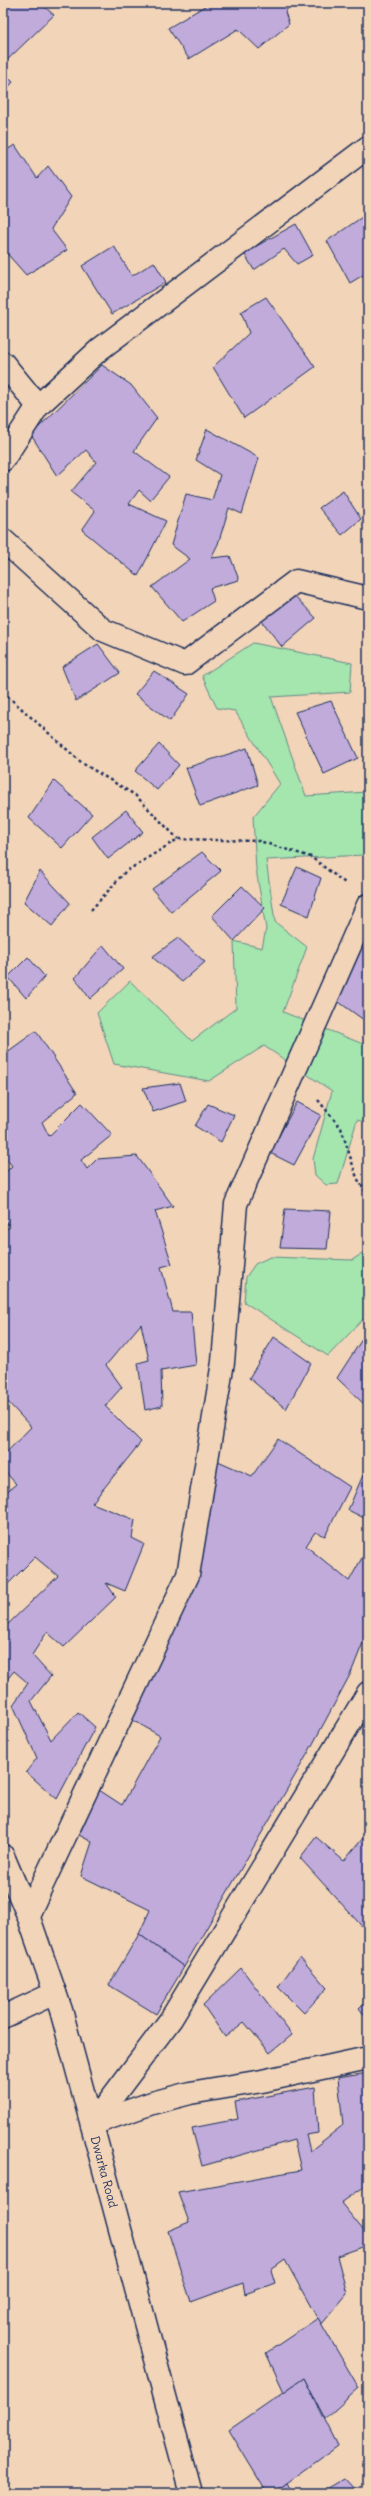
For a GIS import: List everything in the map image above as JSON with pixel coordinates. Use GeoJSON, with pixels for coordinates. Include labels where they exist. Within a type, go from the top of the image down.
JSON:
{"type":"FeatureCollection","features":[{"type":"Feature","properties":{"kind":"street"},"geometry":{"type":"LineString","coordinates":[[3,460],[38,406],[100,348],[368,147]]}},
{"type":"Feature","properties":{"kind":"street"},"geometry":{"type":"LineString","coordinates":[[3,363],[38,406]]}},
{"type":"Feature","properties":{"kind":"street"},"geometry":{"type":"LineString","coordinates":[[3,540],[103,630],[185,664],[296,581],[368,598]]}},
{"type":"Feature","properties":{"kind":"street"},"geometry":{"type":"LineString","coordinates":[[28,1915],[188,1575],[223,1362],[236,1204],[368,905]]}},
{"type":"Feature","properties":{"kind":"street"},"geometry":{"type":"LineString","coordinates":[[92,2124],[171,2019],[368,1693]]}},
{"type":"Feature","properties":{"kind":"street","name":"Dwarka Road"},"geometry":{"type":"LineString","coordinates":[[3,1856],[28,1915],[56,1993],[190,2493]]}},
{"type":"Feature","properties":{"kind":"street"},"geometry":{"type":"LineString","coordinates":[[3,2017],[56,1993]]}},
{"type":"Feature","properties":{"kind":"street"},"geometry":{"type":"LineString","coordinates":[[92,2124],[152,2103],[190,2093],[262,2081],[368,2058]]}},
{"type":"Feature","properties":{"kind":"path"},"geometry":{"type":"LineString","coordinates":[[3,692],[82,763],[135,795],[178,839]]}},
{"type":"Feature","properties":{"kind":"path"},"geometry":{"type":"LineString","coordinates":[[90,910],[125,872],[178,839],[259,841],[311,857],[349,886]]}},
{"type":"Feature","properties":{"kind":"path"},"geometry":{"type":"LineString","coordinates":[[295,1071],[341,1128],[356,1178],[368,1195]]}},
{"type":"Feature","properties":{"kind":"green space"},"geometry":{"type":"Polygon","coordinates":[[[253,643],[352,663],[350,692],[271,697],[306,796],[367,792],[364,855],[266,860],[275,922],[307,947],[283,1012],[368,1046],[368,1123],[357,1120],[338,1184],[326,1185],[315,1175],[313,1159],[332,1091],[264,1046],[209,1081],[114,1064],[97,1013],[130,981],[192,1041],[236,1008],[234,941],[262,948],[266,929],[256,869],[253,817],[280,784],[235,711],[217,708],[202,676],[253,643]]]}},
{"type":"Feature","properties":{"kind":"green space"},"geometry":{"type":"Polygon","coordinates":[[[368,1250],[368,1314],[328,1356],[244,1302],[246,1277],[255,1264],[270,1257],[352,1260],[368,1250]]]}},
{"type":"Feature","properties":{"kind":"building"},"geometry":{"type":"Polygon","coordinates":[[[3,3],[40,3],[54,15],[3,64],[3,3]]]}},
{"type":"Feature","properties":{"kind":"building"},"geometry":{"type":"Polygon","coordinates":[[[210,3],[292,3],[285,12],[289,24],[259,49],[238,29],[189,59],[168,28],[210,3]]]}},
{"type":"Feature","properties":{"kind":"building"},"geometry":{"type":"Polygon","coordinates":[[[3,73],[13,82],[3,93],[3,73]]]}},
{"type":"Feature","properties":{"kind":"building"},"geometry":{"type":"Polygon","coordinates":[[[15,145],[37,178],[48,166],[71,197],[51,229],[67,250],[26,275],[3,249],[3,152],[15,145]]]}},
{"type":"Feature","properties":{"kind":"building"},"geometry":{"type":"Polygon","coordinates":[[[368,213],[368,272],[350,283],[327,241],[368,213]]]}},
{"type":"Feature","properties":{"kind":"building"},"geometry":{"type":"Polygon","coordinates":[[[296,224],[313,255],[297,264],[284,249],[254,270],[244,253],[296,224]]]}},
{"type":"Feature","properties":{"kind":"building"},"geometry":{"type":"Polygon","coordinates":[[[114,246],[132,276],[154,262],[166,282],[112,314],[82,266],[114,246]]]}},
{"type":"Feature","properties":{"kind":"building"},"geometry":{"type":"Polygon","coordinates":[[[266,297],[315,367],[244,418],[213,367],[249,333],[241,312],[266,297]]]}},
{"type":"Feature","properties":{"kind":"building"},"geometry":{"type":"Polygon","coordinates":[[[102,365],[131,385],[157,418],[134,451],[169,477],[150,500],[139,490],[129,504],[166,521],[138,576],[82,530],[95,511],[71,492],[96,462],[86,450],[57,476],[31,435],[102,365]]]}},
{"type":"Feature","properties":{"kind":"building"},"geometry":{"type":"Polygon","coordinates":[[[207,429],[259,458],[242,514],[229,508],[218,544],[211,558],[230,556],[239,580],[210,588],[214,601],[182,622],[152,587],[190,559],[171,545],[186,494],[212,500],[220,475],[196,460],[207,429]]]}},
{"type":"Feature","properties":{"kind":"building"},"geometry":{"type":"Polygon","coordinates":[[[343,491],[361,519],[342,535],[319,508],[343,491]]]}},
{"type":"Feature","properties":{"kind":"building"},"geometry":{"type":"Polygon","coordinates":[[[293,594],[316,618],[282,647],[262,621],[293,594]]]}},
{"type":"Feature","properties":{"kind":"building"},"geometry":{"type":"Polygon","coordinates":[[[98,644],[120,673],[76,701],[62,667],[98,644]]]}},
{"type":"Feature","properties":{"kind":"building"},"geometry":{"type":"Polygon","coordinates":[[[154,671],[189,694],[170,721],[135,694],[154,671]]]}},
{"type":"Feature","properties":{"kind":"building"},"geometry":{"type":"Polygon","coordinates":[[[331,701],[358,758],[324,774],[295,712],[331,701]]]}},
{"type":"Feature","properties":{"kind":"building"},"geometry":{"type":"Polygon","coordinates":[[[159,744],[179,765],[157,790],[135,771],[159,744]]]}},
{"type":"Feature","properties":{"kind":"building"},"geometry":{"type":"Polygon","coordinates":[[[247,748],[258,785],[200,806],[186,768],[247,748]]]}},
{"type":"Feature","properties":{"kind":"building"},"geometry":{"type":"Polygon","coordinates":[[[54,781],[92,814],[62,848],[29,818],[54,781]]]}},
{"type":"Feature","properties":{"kind":"building"},"geometry":{"type":"Polygon","coordinates":[[[126,810],[143,832],[108,859],[92,837],[126,810]]]}},
{"type":"Feature","properties":{"kind":"building"},"geometry":{"type":"Polygon","coordinates":[[[202,852],[221,871],[171,912],[152,889],[202,852]]]}},
{"type":"Feature","properties":{"kind":"building"},"geometry":{"type":"Polygon","coordinates":[[[297,867],[321,878],[309,916],[281,904],[297,867]]]}},
{"type":"Feature","properties":{"kind":"building"},"geometry":{"type":"Polygon","coordinates":[[[40,871],[70,903],[52,926],[24,902],[40,871]]]}},
{"type":"Feature","properties":{"kind":"building"},"geometry":{"type":"Polygon","coordinates":[[[242,886],[265,908],[234,941],[212,916],[242,886]]]}},
{"type":"Feature","properties":{"kind":"building"},"geometry":{"type":"Polygon","coordinates":[[[178,938],[205,962],[182,982],[152,957],[178,938]]]}},
{"type":"Feature","properties":{"kind":"building"},"geometry":{"type":"Polygon","coordinates":[[[362,944],[368,948],[368,1023],[336,1000],[362,944]]]}},
{"type":"Feature","properties":{"kind":"building"},"geometry":{"type":"Polygon","coordinates":[[[103,945],[123,969],[90,999],[75,978],[103,945]]]}},
{"type":"Feature","properties":{"kind":"building"},"geometry":{"type":"Polygon","coordinates":[[[28,957],[45,977],[26,998],[8,977],[28,957]]]}},
{"type":"Feature","properties":{"kind":"building"},"geometry":{"type":"Polygon","coordinates":[[[36,1031],[77,1093],[42,1122],[49,1136],[82,1103],[112,1135],[81,1160],[87,1169],[97,1159],[137,1156],[173,1206],[155,1211],[172,1264],[161,1267],[173,1312],[191,1312],[196,1365],[161,1371],[162,1406],[145,1410],[138,1363],[149,1360],[141,1324],[106,1365],[122,1387],[105,1406],[141,1442],[92,1503],[135,1520],[132,1538],[144,1544],[125,1591],[106,1583],[116,1597],[64,1647],[47,1632],[32,1655],[51,1676],[31,1701],[51,1740],[78,1712],[95,1727],[57,1799],[26,1772],[37,1758],[13,1705],[28,1683],[14,1671],[3,1684],[3,1625],[5,1627],[58,1576],[35,1557],[3,1589],[3,1495],[16,1484],[3,1469],[3,1456],[31,1427],[8,1402],[3,1407],[3,1231],[10,1227],[3,1217],[3,1175],[12,1166],[3,1154],[3,1055],[36,1031]]]}},
{"type":"Feature","properties":{"kind":"building"},"geometry":{"type":"Polygon","coordinates":[[[180,1083],[186,1101],[153,1112],[143,1088],[180,1083]]]}},
{"type":"Feature","properties":{"kind":"building"},"geometry":{"type":"Polygon","coordinates":[[[297,1102],[321,1115],[294,1165],[270,1153],[297,1102]]]}},
{"type":"Feature","properties":{"kind":"building"},"geometry":{"type":"Polygon","coordinates":[[[208,1104],[234,1115],[221,1142],[195,1126],[208,1104]]]}},
{"type":"Feature","properties":{"kind":"building"},"geometry":{"type":"Polygon","coordinates":[[[285,1209],[331,1211],[327,1249],[280,1248],[285,1209]]]}},
{"type":"Feature","properties":{"kind":"building"},"geometry":{"type":"Polygon","coordinates":[[[368,1330],[368,1408],[337,1378],[368,1330]]]}},
{"type":"Feature","properties":{"kind":"building"},"geometry":{"type":"Polygon","coordinates":[[[274,1337],[311,1363],[286,1409],[249,1378],[274,1337]]]}},
{"type":"Feature","properties":{"kind":"building"},"geometry":{"type":"Polygon","coordinates":[[[278,1439],[350,1487],[325,1536],[315,1532],[306,1546],[349,1581],[368,1547],[368,1630],[351,1673],[308,1753],[184,1967],[139,1934],[150,1910],[81,1876],[92,1842],[79,1835],[99,1790],[122,1805],[160,1736],[128,1717],[218,1461],[252,1476],[278,1439]]]}},
{"type":"Feature","properties":{"kind":"building"},"geometry":{"type":"Polygon","coordinates":[[[363,1475],[368,1478],[368,1520],[348,1510],[363,1475]]]}},
{"type":"Feature","properties":{"kind":"building"},"geometry":{"type":"Polygon","coordinates":[[[368,1832],[368,1933],[300,1858],[316,1837],[344,1861],[368,1832]]]}},
{"type":"Feature","properties":{"kind":"building"},"geometry":{"type":"Polygon","coordinates":[[[139,1934],[184,1967],[156,2014],[109,1985],[139,1934]]]}},
{"type":"Feature","properties":{"kind":"building"},"geometry":{"type":"Polygon","coordinates":[[[300,1957],[327,1988],[304,2013],[278,1987],[300,1957]]]}},
{"type":"Feature","properties":{"kind":"building"},"geometry":{"type":"Polygon","coordinates":[[[241,1968],[292,2035],[270,2053],[244,2022],[225,2037],[203,2005],[241,1968]]]}},
{"type":"Feature","properties":{"kind":"building"},"geometry":{"type":"Polygon","coordinates":[[[368,1999],[368,2020],[359,2008],[368,1999]]]}},
{"type":"Feature","properties":{"kind":"building"},"geometry":{"type":"Polygon","coordinates":[[[368,2073],[368,2184],[341,2203],[368,2236],[368,2245],[337,2256],[347,2294],[321,2325],[285,2260],[271,2270],[275,2283],[245,2294],[243,2283],[191,2302],[168,2231],[189,2222],[178,2192],[301,2170],[294,2140],[202,2166],[192,2128],[238,2119],[235,2102],[315,2087],[318,2133],[306,2135],[310,2151],[343,2125],[338,2078],[368,2073]]]}},
{"type":"Feature","properties":{"kind":"building"},"geometry":{"type":"Polygon","coordinates":[[[318,2318],[359,2388],[325,2419],[304,2378],[284,2392],[266,2353],[318,2318]]]}},
{"type":"Feature","properties":{"kind":"building"},"geometry":{"type":"Polygon","coordinates":[[[304,2378],[338,2446],[273,2493],[267,2493],[229,2430],[304,2378]]]}},
{"type":"Feature","properties":{"kind":"building"},"geometry":{"type":"Polygon","coordinates":[[[345,2478],[359,2493],[320,2493],[345,2478]]]}},
{"type":"Feature","properties":{"kind":"building"},"geometry":{"type":"Polygon","coordinates":[[[287,2483],[293,2493],[273,2493],[287,2483]]]}}]}
